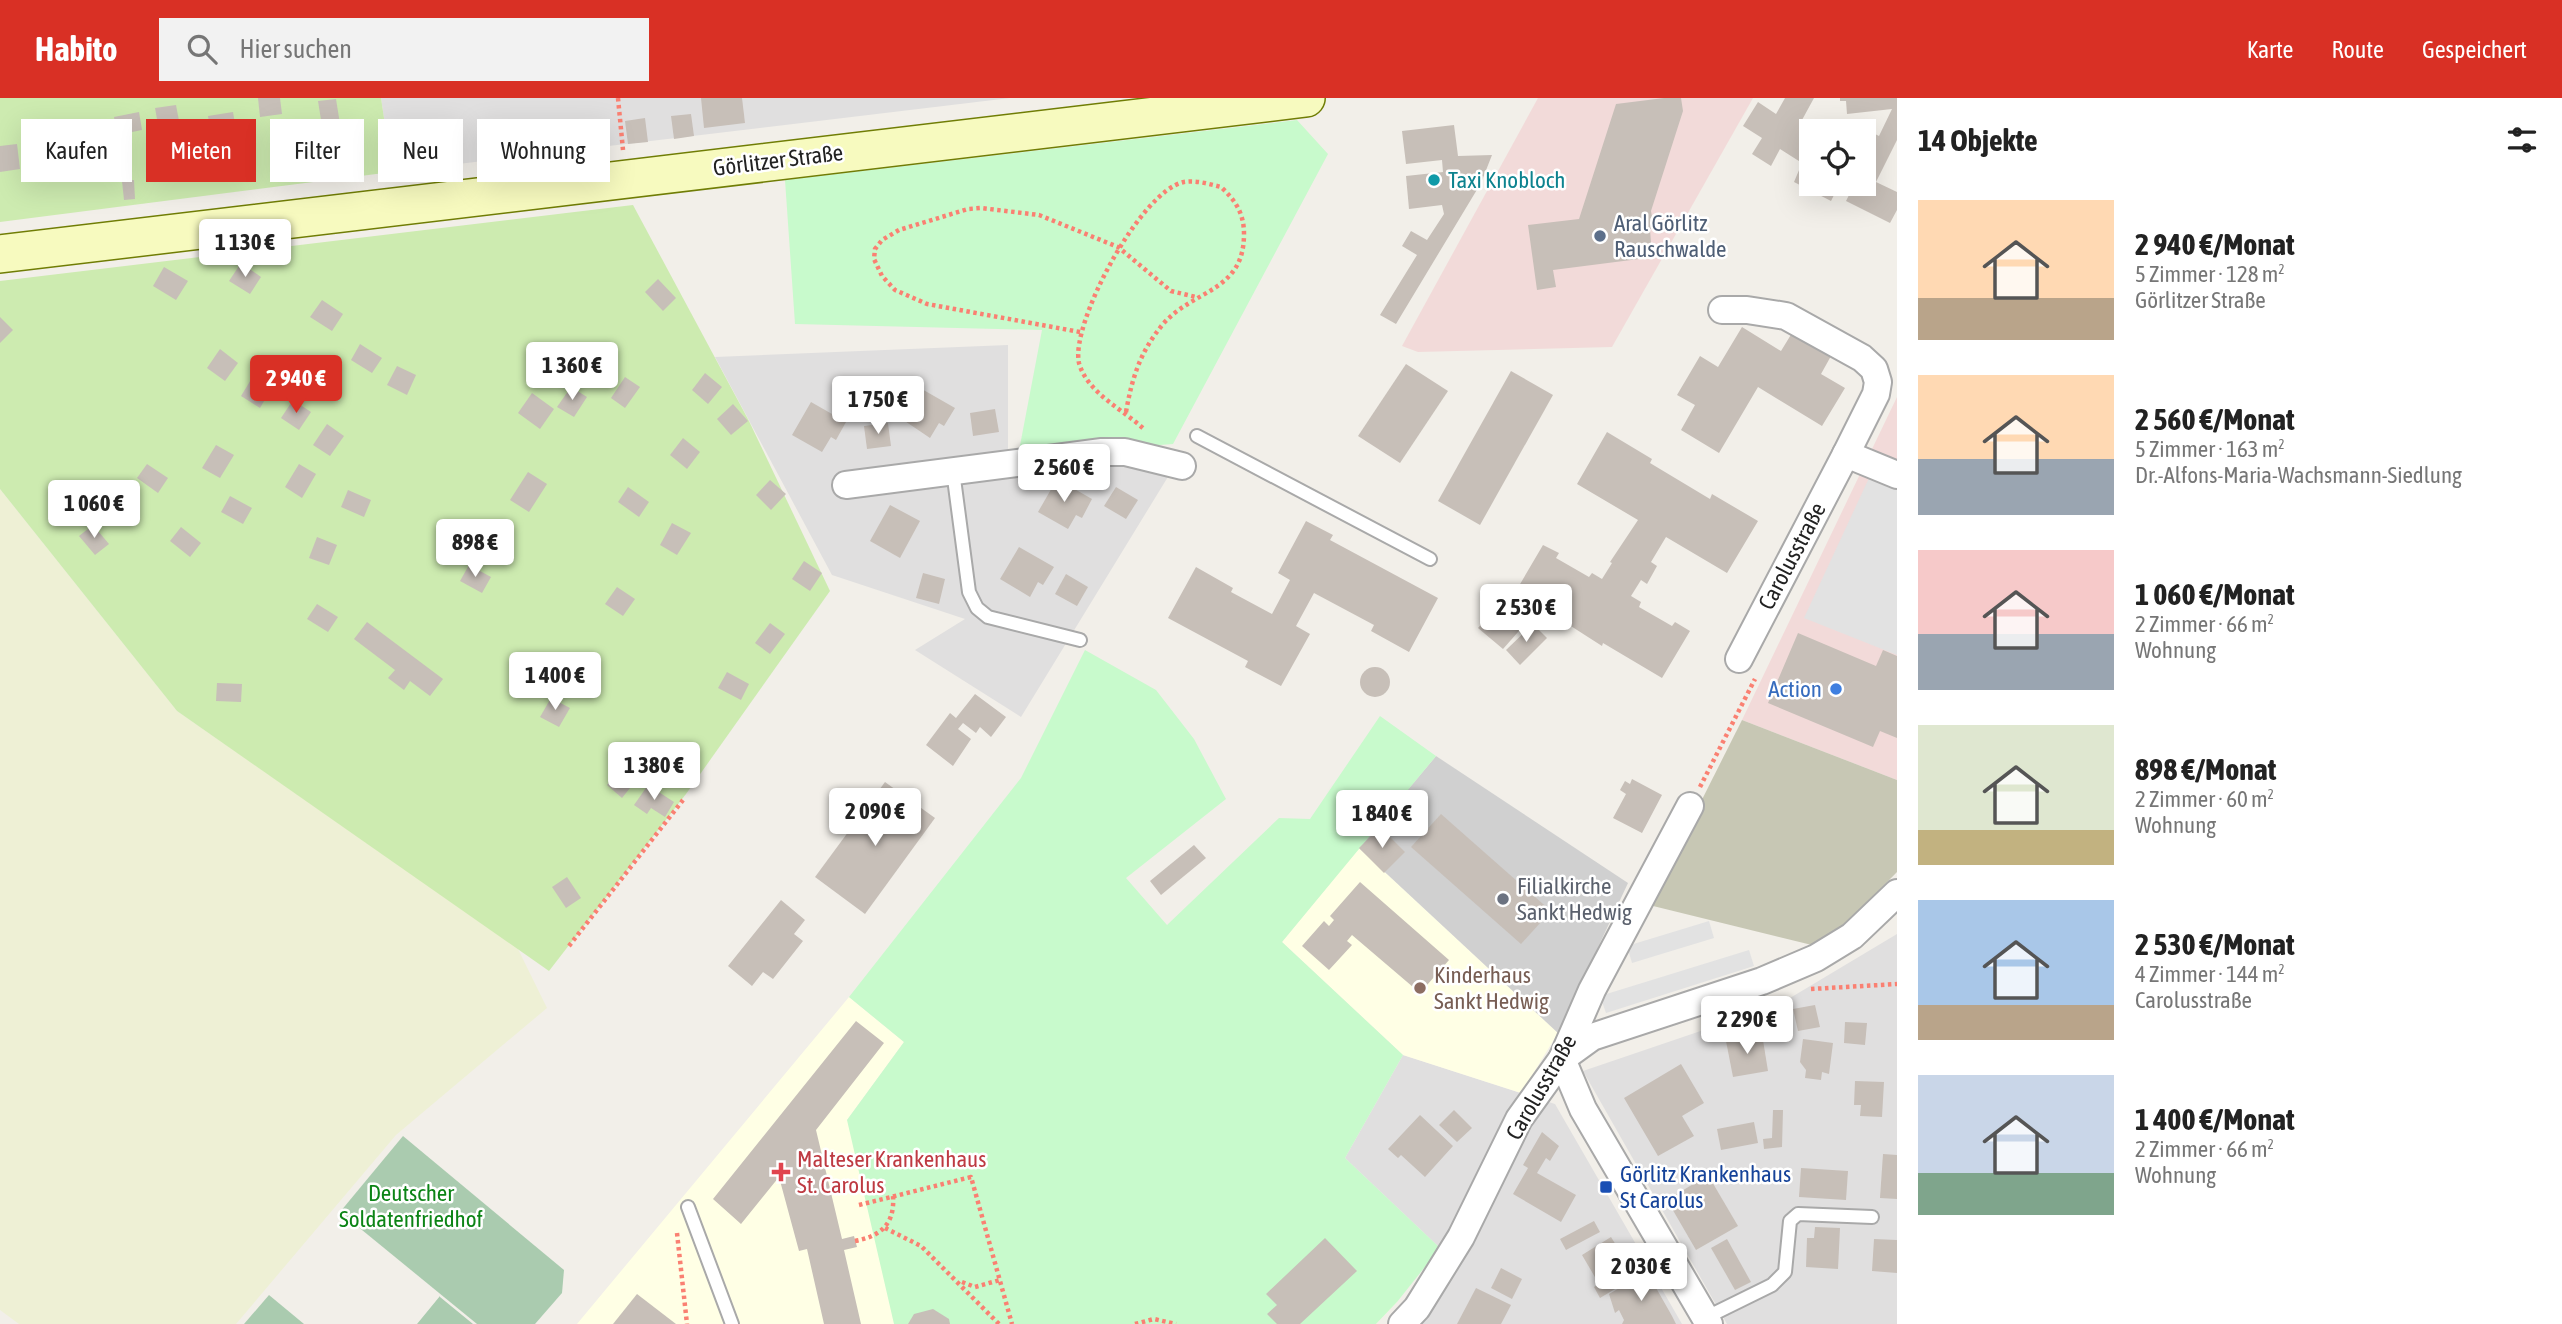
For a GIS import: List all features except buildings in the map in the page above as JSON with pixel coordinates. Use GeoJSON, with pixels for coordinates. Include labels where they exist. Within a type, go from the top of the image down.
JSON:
{"type":"FeatureCollection","features":[{"type":"Feature","properties":{"kind":"street","name":"Görlitzer Straße"},"geometry":{"type":"LineString","coordinates":[[0,254],[1306,98]]}},
{"type":"Feature","properties":{"kind":"street","name":"Carolusstraße"},"geometry":{"type":"LineString","coordinates":[[1722,310],[1747,310],[1786,316],[1862,358],[1874,369],[1878,382],[1876,394],[1846,454],[1739,659]]}},
{"type":"Feature","properties":{"kind":"street"},"geometry":{"type":"LineString","coordinates":[[846,485],[1102,452],[1125,452],[1170,463]]}},
{"type":"Feature","properties":{"kind":"street"},"geometry":{"type":"LineString","coordinates":[[1846,454],[1897,475]]}},
{"type":"Feature","properties":{"kind":"street","name":"Carolusstraße"},"geometry":{"type":"LineString","coordinates":[[1402,1324],[1417,1308],[1461,1237],[1519,1119],[1562,1059],[1592,990],[1690,806]]}},
{"type":"Feature","properties":{"kind":"street"},"geometry":{"type":"LineString","coordinates":[[1707,1321],[1583,1109],[1562,1059],[1592,1037],[1790,969],[1852,936],[1897,893]]}},
{"type":"Feature","properties":{"kind":"lane"},"geometry":{"type":"LineString","coordinates":[[1197,436],[1430,559]]}},
{"type":"Feature","properties":{"kind":"lane"},"geometry":{"type":"LineString","coordinates":[[953,471],[969,592],[977,608],[988,617],[1080,640]]}},
{"type":"Feature","properties":{"kind":"lane"},"geometry":{"type":"LineString","coordinates":[[688,1208],[732,1324]]}},
{"type":"Feature","properties":{"kind":"lane"},"geometry":{"type":"LineString","coordinates":[[1707,1321],[1772,1285],[1785,1272],[1790,1221],[1798,1214],[1872,1217]]}},
{"type":"Feature","properties":{"kind":"path"},"geometry":{"type":"LineString","coordinates":[[618,98],[626,178]]}},
{"type":"Feature","properties":{"kind":"path"},"geometry":{"type":"LineString","coordinates":[[1126,412],[1132,375],[1143,352],[1165,322],[1228,278],[1243,251],[1240,210],[1221,187],[1183,182],[1150,203],[1118,247],[1080,332],[1080,365],[1089,384],[1145,430],[1170,463]]}},
{"type":"Feature","properties":{"kind":"path"},"geometry":{"type":"LineString","coordinates":[[1080,332],[927,304],[895,290],[882,275],[874,259],[875,249],[882,240],[918,222],[981,208],[1039,215],[1118,247],[1171,291],[1196,298]]}},
{"type":"Feature","properties":{"kind":"path"},"geometry":{"type":"LineString","coordinates":[[569,946],[683,800]]}},
{"type":"Feature","properties":{"kind":"path"},"geometry":{"type":"LineString","coordinates":[[1790,969],[1799,990],[1897,984]]}},
{"type":"Feature","properties":{"kind":"path"},"geometry":{"type":"LineString","coordinates":[[859,1205],[971,1177],[1012,1324]]}},
{"type":"Feature","properties":{"kind":"path"},"geometry":{"type":"LineString","coordinates":[[855,1241],[878,1235],[885,1228],[893,1212],[893,1196]]}},
{"type":"Feature","properties":{"kind":"path"},"geometry":{"type":"LineString","coordinates":[[676,1226],[687,1324]]}},
{"type":"Feature","properties":{"kind":"path"},"geometry":{"type":"LineString","coordinates":[[885,1228],[916,1243],[955,1277],[999,1324]]}},
{"type":"Feature","properties":{"kind":"path"},"geometry":{"type":"LineString","coordinates":[[955,1277],[975,1287],[1000,1280]]}},
{"type":"Feature","properties":{"kind":"path"},"geometry":{"type":"LineString","coordinates":[[1135,1324],[1154,1319],[1176,1324]]}},
{"type":"Feature","properties":{"kind":"shaded area"},"geometry":{"type":"Polygon","coordinates":[[[381,98],[1010,98],[610,146],[610,119],[477,119],[477,162],[463,163],[463,119],[384,119],[381,98]]]}},
{"type":"Feature","properties":{"kind":"shaded area"},"geometry":{"type":"Polygon","coordinates":[[[1538,98],[1753,98],[1612,347],[1418,352],[1402,346],[1538,98]]]}},
{"type":"Feature","properties":{"kind":"shaded area"},"geometry":{"type":"Polygon","coordinates":[[[1008,345],[1008,461],[1119,454],[1174,467],[1021,717],[915,650],[965,619],[832,575],[715,357],[1008,345]]]}},
{"type":"Feature","properties":{"kind":"shaded area"},"geometry":{"type":"Polygon","coordinates":[[[1897,397],[1897,780],[1742,720],[1897,397]]]}},
{"type":"Feature","properties":{"kind":"shaded area"},"geometry":{"type":"Polygon","coordinates":[[[1869,478],[1897,490],[1897,655],[1804,618],[1869,478]]]}},
{"type":"Feature","properties":{"kind":"shaded area"},"geometry":{"type":"Polygon","coordinates":[[[0,489],[177,711],[517,947],[547,1008],[396,1135],[236,1324],[19,1324],[0,1310],[0,489]]]}},
{"type":"Feature","properties":{"kind":"shaded area"},"geometry":{"type":"Polygon","coordinates":[[[1742,720],[1897,780],[1897,872],[1849,921],[1816,946],[1649,905],[1742,720]]]}},
{"type":"Feature","properties":{"kind":"shaded area"},"geometry":{"type":"Polygon","coordinates":[[[1436,756],[1628,883],[1558,1033],[1359,848],[1436,756]]]}},
{"type":"Feature","properties":{"kind":"shaded area","name":"Kinderhaus Sankt Hedwig"},"geometry":{"type":"Polygon","coordinates":[[[1359,848],[1558,1033],[1521,1093],[1403,1055],[1282,942],[1359,848]]]}},
{"type":"Feature","properties":{"kind":"shaded area"},"geometry":{"type":"Polygon","coordinates":[[[1709,921],[1714,938],[1632,963],[1627,946],[1709,921]]]}},
{"type":"Feature","properties":{"kind":"shaded area"},"geometry":{"type":"Polygon","coordinates":[[[1897,934],[1897,1324],[1727,1324],[1583,1071],[1780,1004],[1897,934]]]}},
{"type":"Feature","properties":{"kind":"shaded area"},"geometry":{"type":"Polygon","coordinates":[[[1749,950],[1754,966],[1606,1013],[1600,996],[1749,950]]]}},
{"type":"Feature","properties":{"kind":"shaded area","name":"Malteser Krankenhaus St. Carolus"},"geometry":{"type":"Polygon","coordinates":[[[849,997],[904,1042],[847,1120],[1397,1302],[1376,1324],[577,1324],[849,997]]]}},
{"type":"Feature","properties":{"kind":"shaded area"},"geometry":{"type":"Polygon","coordinates":[[[1403,1055],[1555,1104],[1682,1324],[1418,1324],[1460,1267],[1345,1158],[1403,1055]]]}},
{"type":"Feature","properties":{"kind":"green space"},"geometry":{"type":"Polygon","coordinates":[[[0,98],[381,98],[384,119],[378,119],[378,174],[364,176],[364,119],[270,119],[270,182],[314,182],[0,222],[0,98]]]}},
{"type":"Feature","properties":{"kind":"green space"},"geometry":{"type":"Polygon","coordinates":[[[1297,120],[1328,154],[1173,444],[1018,456],[1042,330],[795,324],[785,180],[1297,120]]]}},
{"type":"Feature","properties":{"kind":"green space"},"geometry":{"type":"Polygon","coordinates":[[[633,205],[749,421],[830,591],[686,794],[549,971],[177,711],[0,489],[0,281],[633,205]]]}},
{"type":"Feature","properties":{"kind":"green space"},"geometry":{"type":"Polygon","coordinates":[[[1085,650],[1156,690],[1194,739],[1226,799],[1126,878],[1167,925],[1279,818],[1310,819],[1380,716],[1436,756],[1282,942],[1403,1055],[1345,1158],[1440,1248],[1376,1324],[894,1324],[847,1120],[904,1042],[849,997],[1021,778],[1085,650]]]}},
{"type":"Feature","properties":{"kind":"green space","name":"Deutscher Soldatenfriedhof"},"geometry":{"type":"Polygon","coordinates":[[[403,1136],[564,1270],[562,1293],[535,1324],[477,1324],[340,1212],[403,1136]]]}},
{"type":"Feature","properties":{"kind":"green space"},"geometry":{"type":"Polygon","coordinates":[[[269,1295],[304,1324],[244,1324],[269,1295]]]}},
{"type":"Feature","properties":{"kind":"green space"},"geometry":{"type":"Polygon","coordinates":[[[440,1297],[473,1324],[417,1324],[440,1297]]]}},
{"type":"Feature","properties":{"kind":"place","name":"Taxi Knobloch"},"geometry":{"type":"Point","coordinates":[1434,180]}},
{"type":"Feature","properties":{"kind":"place","name":"Aral Görlitz Rauschwalde"},"geometry":{"type":"Point","coordinates":[1600,236]}},
{"type":"Feature","properties":{"kind":"place","name":"Action"},"geometry":{"type":"Point","coordinates":[1836,689]}},
{"type":"Feature","properties":{"kind":"place","name":"Filialkirche Sankt Hedwig"},"geometry":{"type":"Point","coordinates":[1503,899]}},
{"type":"Feature","properties":{"kind":"place","name":"Kinderhaus Sankt Hedwig"},"geometry":{"type":"Point","coordinates":[1420,988]}},
{"type":"Feature","properties":{"kind":"place","name":"Malteser Krankenhaus St. Carolus"},"geometry":{"type":"Point","coordinates":[781,1172]}},
{"type":"Feature","properties":{"kind":"place","name":"Görlitz Krankenhaus St Carolus"},"geometry":{"type":"Point","coordinates":[1606,1187]}}]}
